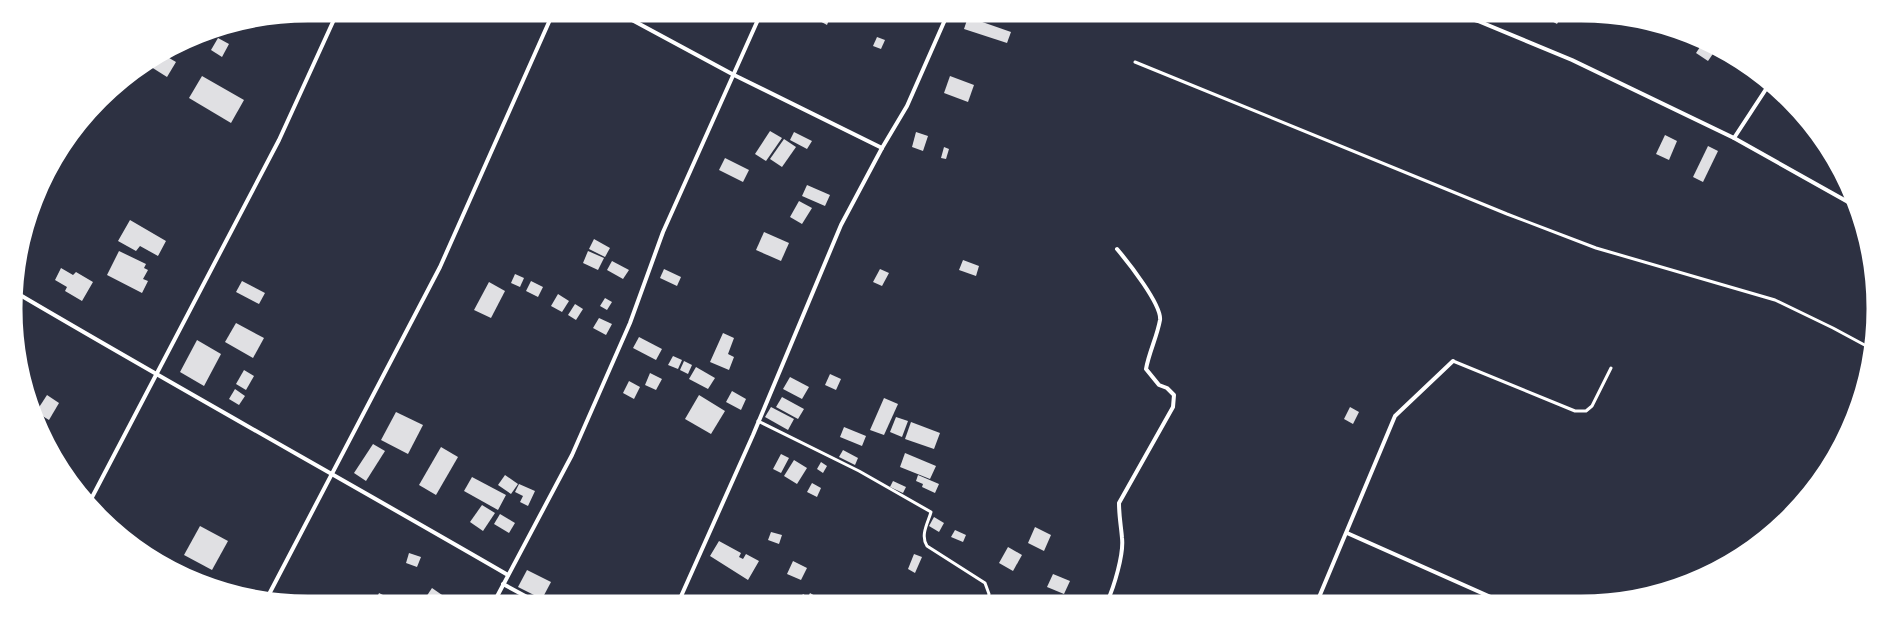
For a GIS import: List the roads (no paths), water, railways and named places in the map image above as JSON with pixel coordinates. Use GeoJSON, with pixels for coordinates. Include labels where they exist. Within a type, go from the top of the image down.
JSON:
{"type":"FeatureCollection","features":[{"type":"Feature","properties":{"kind":"street"},"geometry":{"type":"LineString","coordinates":[[91,498],[279,140],[334,20]]}},
{"type":"Feature","properties":{"kind":"street"},"geometry":{"type":"LineString","coordinates":[[269,595],[440,266],[550,20]]}},
{"type":"Feature","properties":{"kind":"street"},"geometry":{"type":"LineString","coordinates":[[632,20],[734,75],[882,148]]}},
{"type":"Feature","properties":{"kind":"street"},"geometry":{"type":"LineString","coordinates":[[496,597],[572,455],[630,323],[663,232],[734,75],[757,20]]}},
{"type":"Feature","properties":{"kind":"street"},"geometry":{"type":"LineString","coordinates":[[681,597],[842,225],[882,148],[907,106],[945,20]]}},
{"type":"Feature","properties":{"kind":"street"},"geometry":{"type":"LineString","coordinates":[[1472,20],[1572,60],[1734,138],[1849,202]]}},
{"type":"Feature","properties":{"kind":"street"},"geometry":{"type":"LineString","coordinates":[[1734,138],[1766,88]]}},
{"type":"Feature","properties":{"kind":"street"},"geometry":{"type":"LineString","coordinates":[[1109,597],[1116,583],[1123,540],[1119,521],[1118,504],[1174,408],[1174,395],[1167,388],[1159,384],[1146,368],[1149,352],[1160,319],[1158,308],[1132,268],[1117,249]]}},
{"type":"Feature","properties":{"kind":"street"},"geometry":{"type":"LineString","coordinates":[[21,295],[156,376],[332,473],[508,575]]}},
{"type":"Feature","properties":{"kind":"street"},"geometry":{"type":"LineString","coordinates":[[1319,597],[1347,533],[1394,416],[1453,361]]}},
{"type":"Feature","properties":{"kind":"street"},"geometry":{"type":"LineString","coordinates":[[1347,533],[1491,597]]}},
{"type":"Feature","properties":{"kind":"street"},"geometry":{"type":"LineString","coordinates":[[503,584],[527,597]]}},
{"type":"Feature","properties":{"kind":"lane"},"geometry":{"type":"LineString","coordinates":[[1134,62],[1507,214],[1596,248],[1775,300],[1867,346]]}},
{"type":"Feature","properties":{"kind":"lane"},"geometry":{"type":"LineString","coordinates":[[1453,361],[1575,411],[1586,411],[1592,406],[1611,368]]}},
{"type":"Feature","properties":{"kind":"lane"},"geometry":{"type":"LineString","coordinates":[[758,421],[859,471],[931,512],[924,535],[924,542],[927,546],[985,583],[989,597]]}}]}
